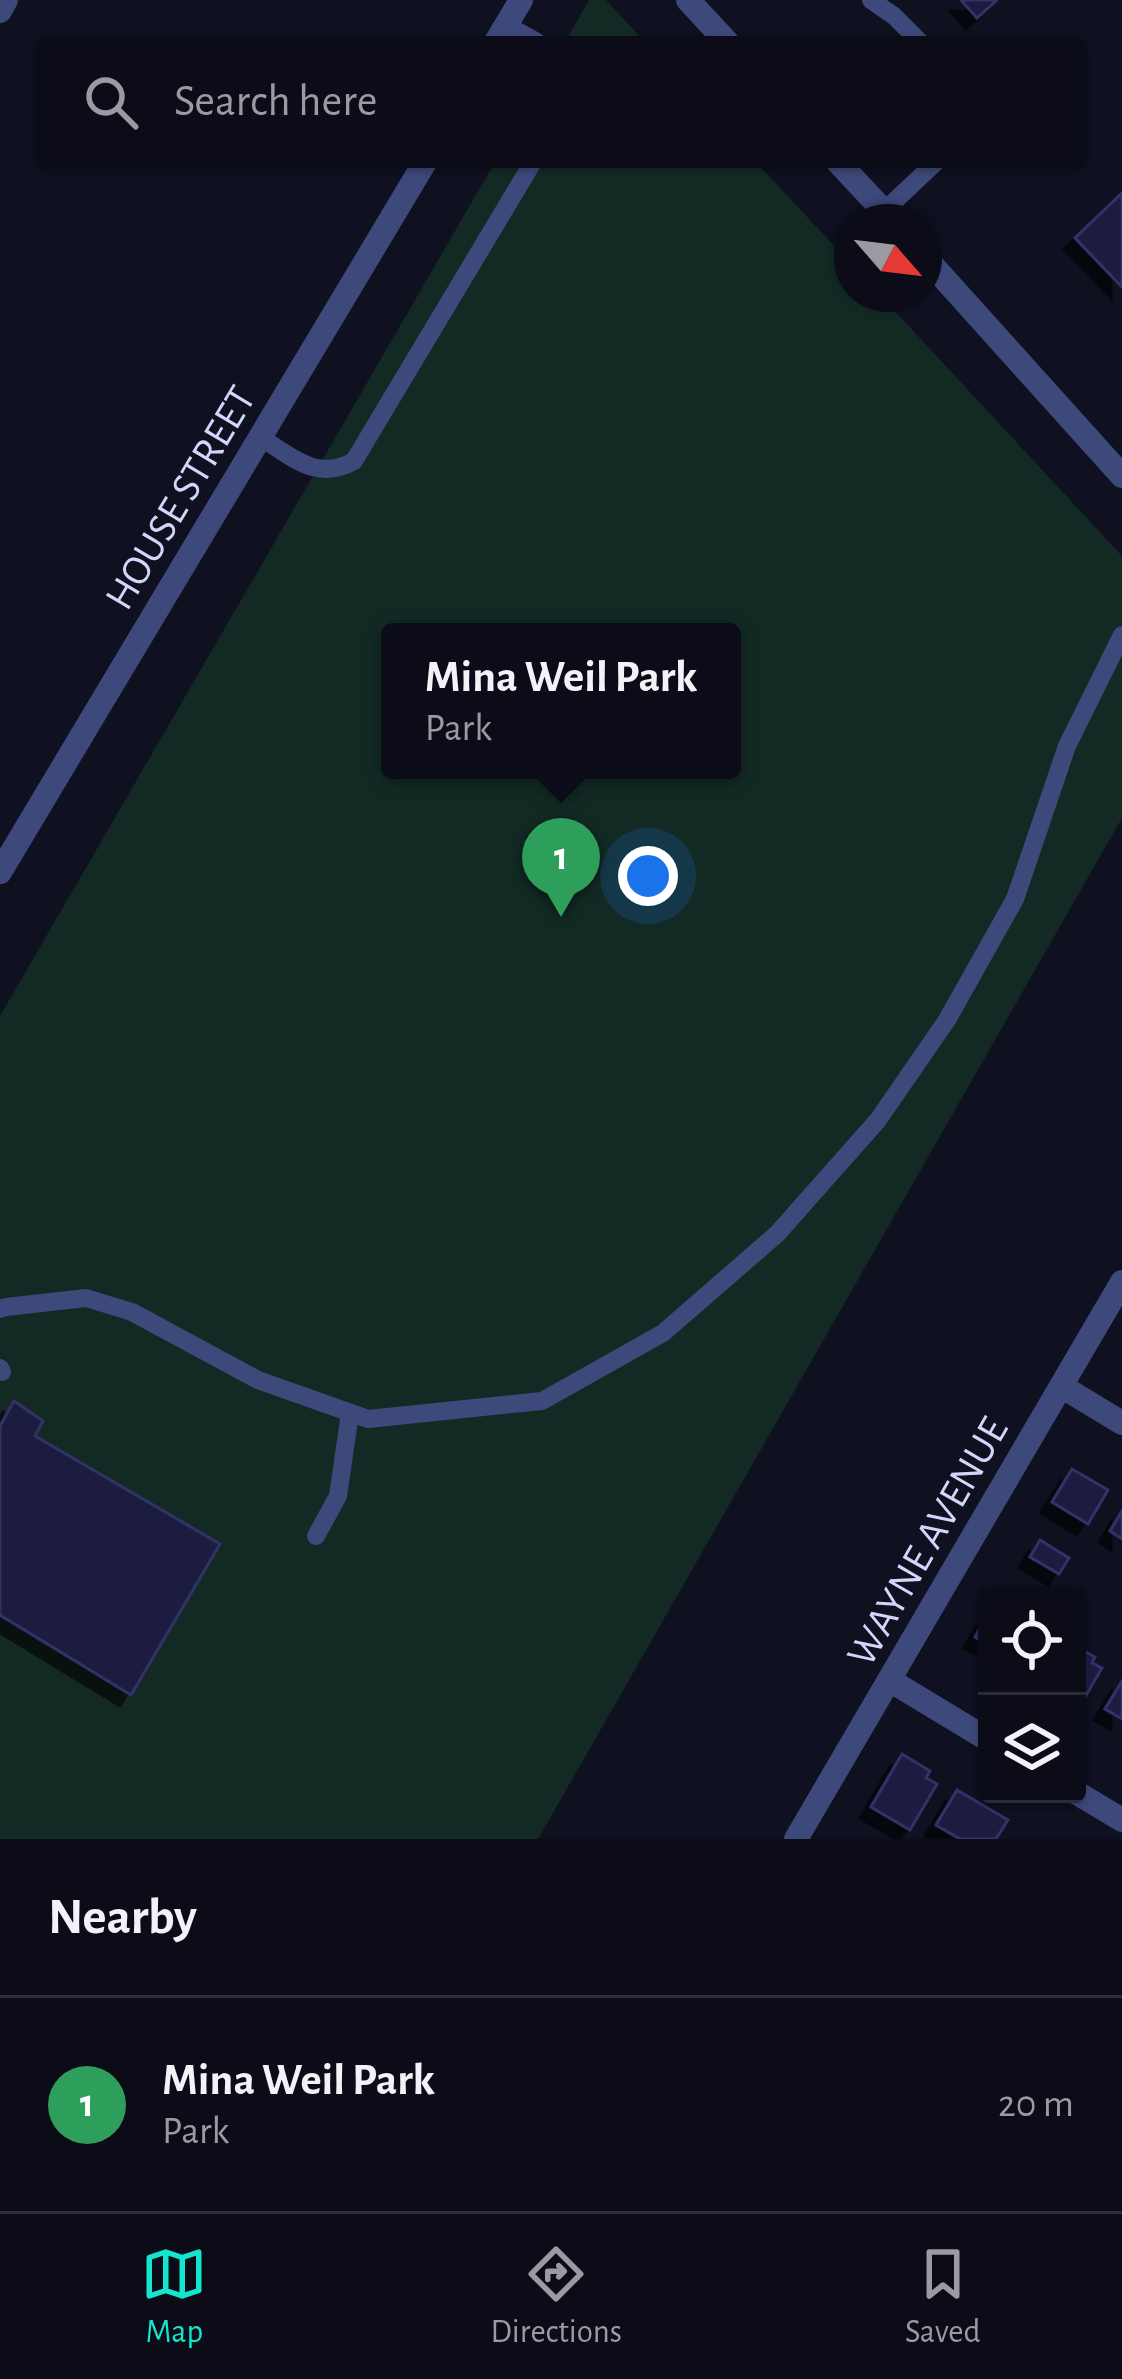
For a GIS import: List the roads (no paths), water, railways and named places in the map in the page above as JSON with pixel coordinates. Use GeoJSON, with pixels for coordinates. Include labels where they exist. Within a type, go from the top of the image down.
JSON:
{"type":"FeatureCollection","features":[{"type":"Feature","properties":{"kind":"street"},"geometry":{"type":"LineString","coordinates":[[0,10],[6,0]]}},
{"type":"Feature","properties":{"kind":"street"},"geometry":{"type":"LineString","coordinates":[[501,33],[521,0]]}},
{"type":"Feature","properties":{"kind":"street"},"geometry":{"type":"LineString","coordinates":[[688,0],[721,36]]}},
{"type":"Feature","properties":{"kind":"street","name":"HOUSE STREET"},"geometry":{"type":"LineString","coordinates":[[0,872],[420,168]]}},
{"type":"Feature","properties":{"kind":"street"},"geometry":{"type":"LineString","coordinates":[[844,168],[878,204]]}},
{"type":"Feature","properties":{"kind":"street"},"geometry":{"type":"LineString","coordinates":[[942,276],[1122,476]]}},
{"type":"Feature","properties":{"kind":"street","name":"WAYNE AVENUE"},"geometry":{"type":"LineString","coordinates":[[796,1839],[1122,1282]]}},
{"type":"Feature","properties":{"kind":"street"},"geometry":{"type":"LineString","coordinates":[[1061,1386],[1122,1423]]}},
{"type":"Feature","properties":{"kind":"street"},"geometry":{"type":"LineString","coordinates":[[891,1681],[978,1734]]}},
{"type":"Feature","properties":{"kind":"street"},"geometry":{"type":"LineString","coordinates":[[1086,1798],[1122,1820]]}},
{"type":"Feature","properties":{"kind":"lane"},"geometry":{"type":"LineString","coordinates":[[872,0],[914,36]]}},
{"type":"Feature","properties":{"kind":"lane"},"geometry":{"type":"LineString","coordinates":[[260,437],[306,465],[324,470],[354,461],[528,168]]}},
{"type":"Feature","properties":{"kind":"lane"},"geometry":{"type":"LineString","coordinates":[[899,204],[931,168]]}},
{"type":"Feature","properties":{"kind":"lane"},"geometry":{"type":"LineString","coordinates":[[0,1310],[86,1298],[132,1312],[258,1380],[368,1419],[542,1401],[663,1333],[777,1234],[878,1120],[947,1020],[1015,899],[1067,746],[1122,635]]}},
{"type":"Feature","properties":{"kind":"lane"},"geometry":{"type":"LineString","coordinates":[[316,1536],[338,1496],[350,1413]]}},
{"type":"Feature","properties":{"kind":"place","name":"Mina Weil Park"},"geometry":{"type":"Point","coordinates":[561,917]}}]}
